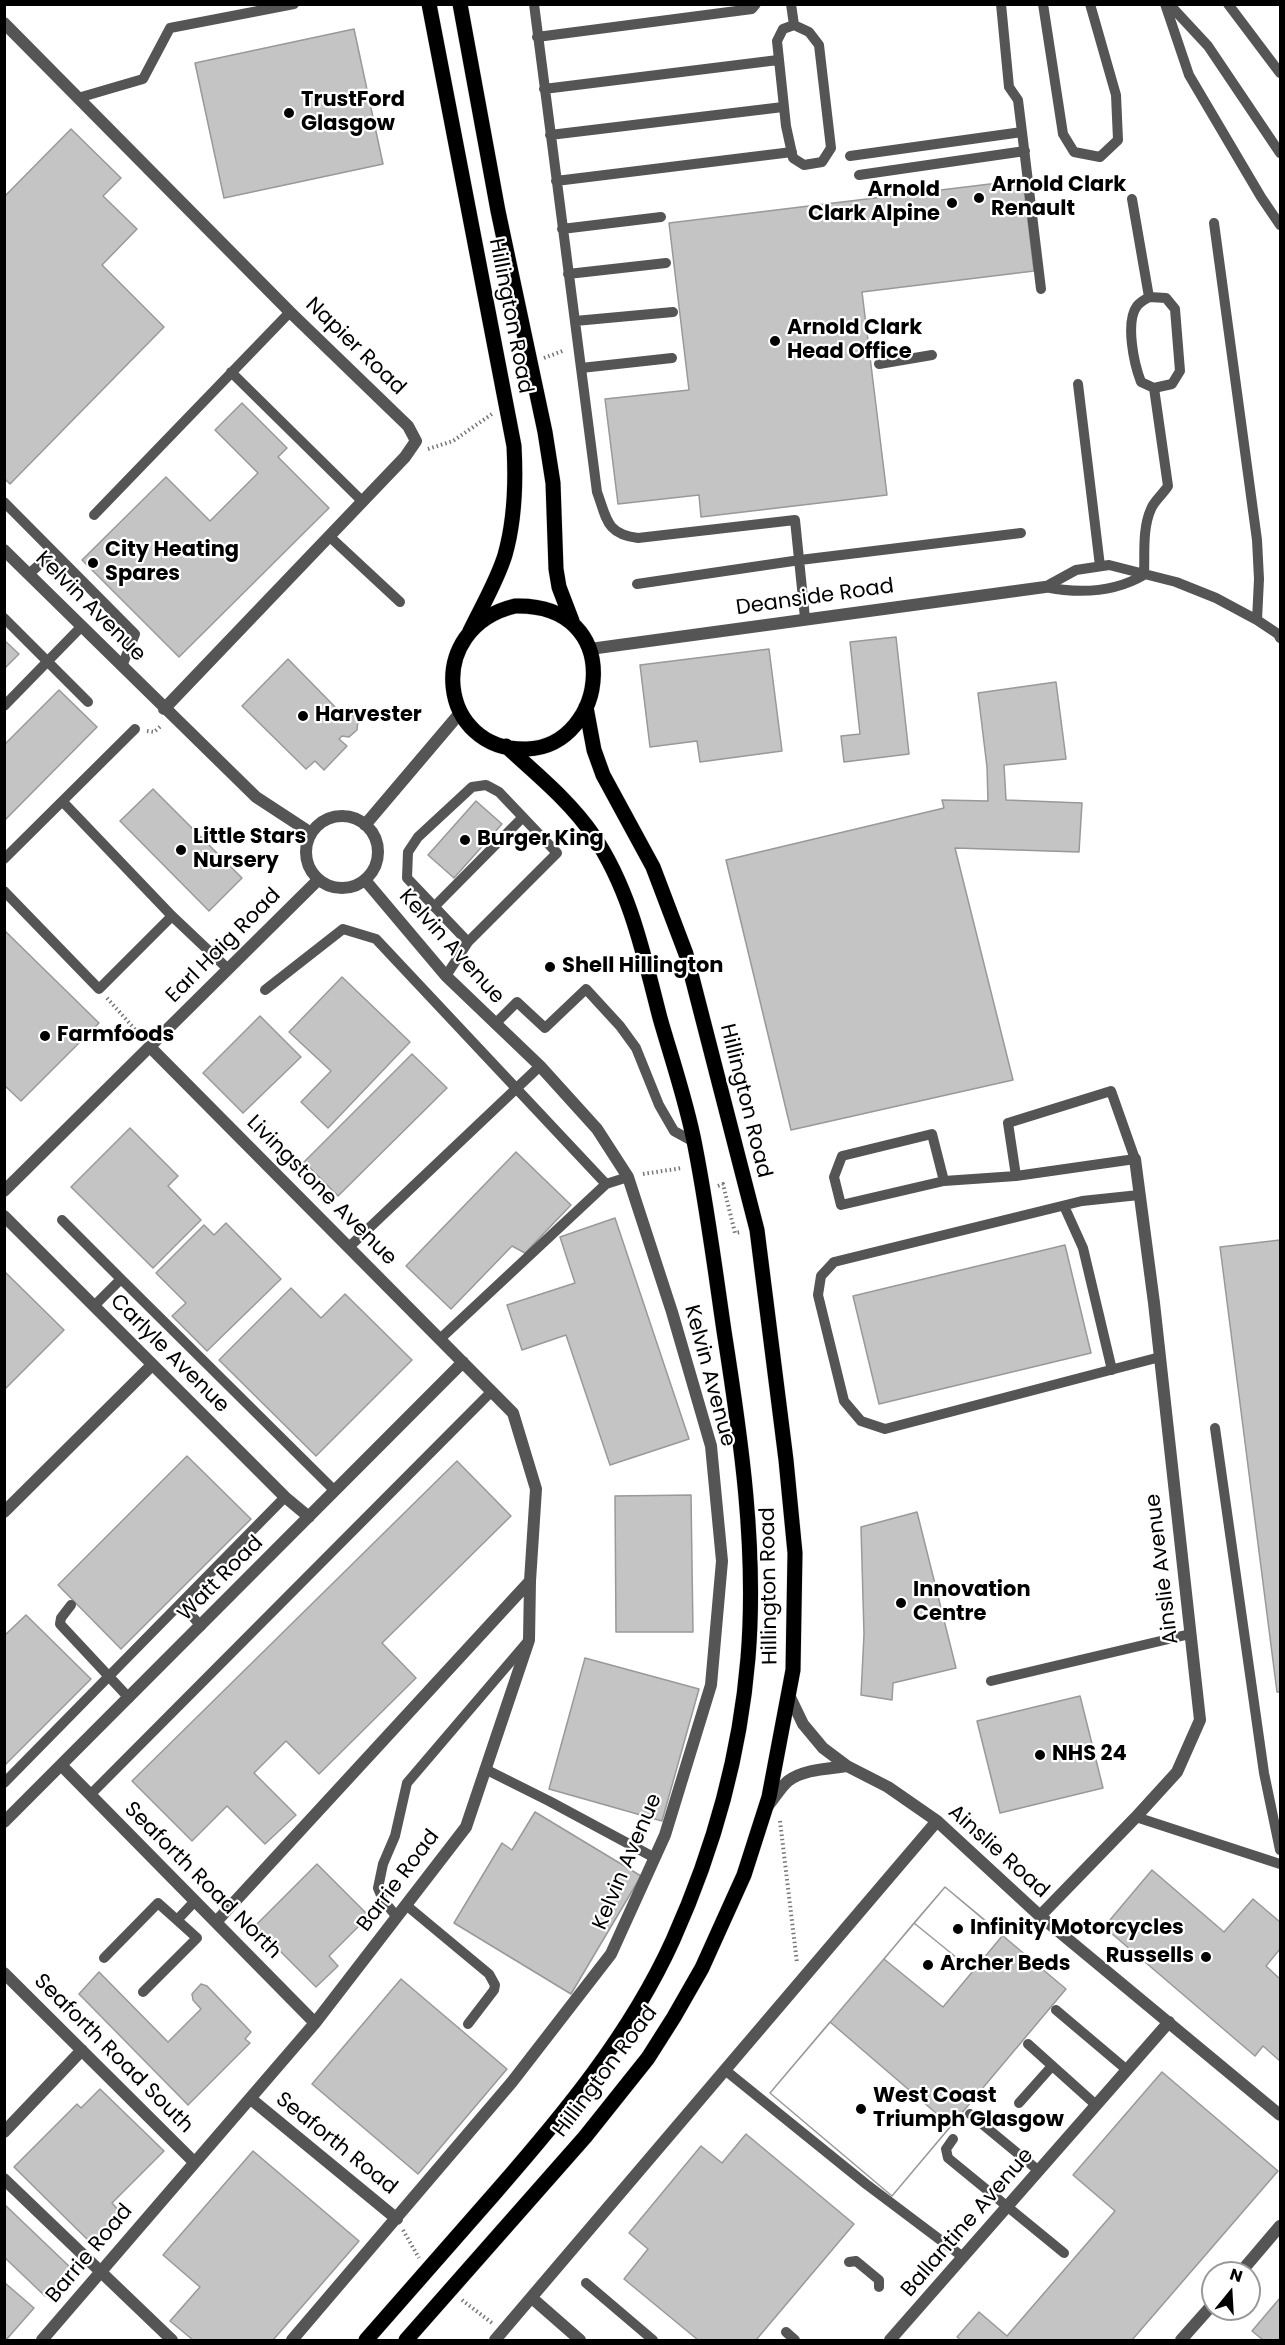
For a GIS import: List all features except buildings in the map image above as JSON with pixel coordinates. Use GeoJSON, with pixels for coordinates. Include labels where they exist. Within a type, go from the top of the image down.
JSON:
{"type":"FeatureCollection","features":[{"type":"Feature","properties":{"kind":"main road","name":"Hillington Road"},"geometry":{"type":"LineString","coordinates":[[429,4],[507,405],[516,473],[511,527],[504,556],[470,631]]}},
{"type":"Feature","properties":{"kind":"main road","name":"Hillington Road"},"geometry":{"type":"LineString","coordinates":[[460,4],[529,364],[545,432],[553,483],[556,569],[559,587],[572,621]]}},
{"type":"Feature","properties":{"kind":"main road"},"geometry":{"type":"LineString","coordinates":[[515,606],[540,607],[572,621],[590,649],[594,668],[593,686],[586,707],[578,720],[557,741],[527,749],[506,746],[485,738],[473,729],[460,713],[453,691],[453,674],[460,646],[470,631],[495,613],[515,606]]}},
{"type":"Feature","properties":{"kind":"main road","name":"Hillington Road"},"geometry":{"type":"LineString","coordinates":[[406,2340],[585,2138],[648,2058],[680,2007],[717,1936],[744,1875],[766,1808],[793,1670],[795,1553],[786,1460],[757,1230],[686,954],[653,867],[603,775],[594,750],[586,707]]}},
{"type":"Feature","properties":{"kind":"main road","name":"Hillington Road"},"geometry":{"type":"LineString","coordinates":[[366,2340],[551,2128],[592,2076],[651,1985],[690,1901],[716,1825],[728,1784],[748,1664],[751,1608],[749,1538],[743,1464],[733,1386],[694,1142],[629,908],[611,868],[594,836],[575,812],[506,746]]}},
{"type":"Feature","properties":{"kind":"street","name":"Napier Road"},"geometry":{"type":"LineString","coordinates":[[4,23],[290,312],[408,426],[416,441],[405,457]]}},
{"type":"Feature","properties":{"kind":"street"},"geometry":{"type":"LineString","coordinates":[[168,712],[329,536],[405,457]]}},
{"type":"Feature","properties":{"kind":"street","name":"Kelvin Avenue"},"geometry":{"type":"LineString","coordinates":[[4,550],[256,796],[311,833]]}},
{"type":"Feature","properties":{"kind":"street","name":"Deanside Road"},"geometry":{"type":"LineString","coordinates":[[590,649],[1045,587]]}},
{"type":"Feature","properties":{"kind":"street"},"geometry":{"type":"LineString","coordinates":[[365,825],[460,713]]}},
{"type":"Feature","properties":{"kind":"street"},"geometry":{"type":"LineString","coordinates":[[337,817],[357,820],[371,832],[378,848],[373,871],[365,880],[343,889],[334,888],[318,880],[312,873],[306,854],[311,833],[318,825],[337,817]]}},
{"type":"Feature","properties":{"kind":"street","name":"Earl Haig Road"},"geometry":{"type":"LineString","coordinates":[[4,1191],[318,880]]}},
{"type":"Feature","properties":{"kind":"street","name":"Kelvin Avenue"},"geometry":{"type":"LineString","coordinates":[[365,880],[446,976],[540,1066],[597,1129],[628,1178],[672,1311],[711,1446],[722,1561],[711,1685],[665,1835],[610,1954],[512,2082],[397,2219]]}},
{"type":"Feature","properties":{"kind":"street","name":"Livingstone Avenue"},"geometry":{"type":"LineString","coordinates":[[150,1047],[464,1362]]}},
{"type":"Feature","properties":{"kind":"street","name":"Ainslie Avenue"},"geometry":{"type":"LineString","coordinates":[[1040,1916],[1177,1772],[1200,1720],[1160,1358],[1135,1159]]}},
{"type":"Feature","properties":{"kind":"street","name":"Carlyle Avenue"},"geometry":{"type":"LineString","coordinates":[[4,1216],[285,1497],[309,1517]]}},
{"type":"Feature","properties":{"kind":"street","name":"Watt Road"},"geometry":{"type":"LineString","coordinates":[[4,1822],[62,1767],[464,1362]]}},
{"type":"Feature","properties":{"kind":"street","name":"Barrie Road"},"geometry":{"type":"LineString","coordinates":[[42,2340],[315,2023],[466,1827],[529,1640],[536,1489],[513,1413],[464,1362]]}},
{"type":"Feature","properties":{"kind":"street"},"geometry":{"type":"LineString","coordinates":[[4,1512],[152,1365]]}},
{"type":"Feature","properties":{"kind":"street"},"geometry":{"type":"LineString","coordinates":[[216,1923],[530,1581]]}},
{"type":"Feature","properties":{"kind":"street","name":"Ainslie Road"},"geometry":{"type":"LineString","coordinates":[[789,1695],[813,1738],[847,1766],[888,1787],[937,1821],[1040,1916],[1281,2115]]}},
{"type":"Feature","properties":{"kind":"street"},"geometry":{"type":"LineString","coordinates":[[766,1808],[788,1782],[798,1776],[847,1766]]}},
{"type":"Feature","properties":{"kind":"street","name":"Seaforth Road North"},"geometry":{"type":"LineString","coordinates":[[62,1767],[315,2023]]}},
{"type":"Feature","properties":{"kind":"street"},"geometry":{"type":"LineString","coordinates":[[513,2340],[499,2336],[937,1821]]}},
{"type":"Feature","properties":{"kind":"street","name":"Seaforth Road South"},"geometry":{"type":"LineString","coordinates":[[4,1973],[194,2162]]}},
{"type":"Feature","properties":{"kind":"street","name":"Ballantine Avenue"},"geometry":{"type":"LineString","coordinates":[[891,2340],[1169,2022]]}},
{"type":"Feature","properties":{"kind":"street"},"geometry":{"type":"LineString","coordinates":[[4,2132],[82,2050]]}},
{"type":"Feature","properties":{"kind":"street","name":"Seaforth Road"},"geometry":{"type":"LineString","coordinates":[[251,2099],[397,2219]]}},
{"type":"Feature","properties":{"kind":"street"},"geometry":{"type":"LineString","coordinates":[[4,2179],[172,2340]]}},
{"type":"Feature","properties":{"kind":"street"},"geometry":{"type":"LineString","coordinates":[[292,2340],[397,2219]]}},
{"type":"Feature","properties":{"kind":"street"},"geometry":{"type":"LineString","coordinates":[[1250,2261],[1281,2226]]}},
{"type":"Feature","properties":{"kind":"street"},"geometry":{"type":"LineString","coordinates":[[532,2298],[580,2340]]}},
{"type":"Feature","properties":{"kind":"street"},"geometry":{"type":"LineString","coordinates":[[1185,2339],[1201,2319]]}},
{"type":"Feature","properties":{"kind":"lane"},"geometry":{"type":"LineString","coordinates":[[78,98],[142,79],[170,28],[294,4]]}},
{"type":"Feature","properties":{"kind":"lane"},"geometry":{"type":"LineString","coordinates":[[534,4],[597,492],[609,524],[621,536],[638,538],[795,520],[805,618]]}},
{"type":"Feature","properties":{"kind":"lane"},"geometry":{"type":"LineString","coordinates":[[537,37],[752,9],[756,4]]}},
{"type":"Feature","properties":{"kind":"lane"},"geometry":{"type":"LineString","coordinates":[[791,4],[794,25]]}},
{"type":"Feature","properties":{"kind":"lane"},"geometry":{"type":"LineString","coordinates":[[1001,4],[1009,87],[1018,100],[1041,289]]}},
{"type":"Feature","properties":{"kind":"lane"},"geometry":{"type":"LineString","coordinates":[[1043,4],[1063,134],[1074,152],[1100,157],[1118,140],[1116,95],[1090,4]]}},
{"type":"Feature","properties":{"kind":"lane"},"geometry":{"type":"LineString","coordinates":[[1167,4],[1208,46],[1281,153]]}},
{"type":"Feature","properties":{"kind":"lane"},"geometry":{"type":"LineString","coordinates":[[1167,4],[1190,75],[1261,197],[1281,225]]}},
{"type":"Feature","properties":{"kind":"lane"},"geometry":{"type":"LineString","coordinates":[[1228,4],[1281,73]]}},
{"type":"Feature","properties":{"kind":"lane"},"geometry":{"type":"LineString","coordinates":[[794,25],[809,32],[819,45],[831,148],[822,162],[804,165],[793,158],[783,107],[778,60],[777,41],[783,29],[794,25]]}},
{"type":"Feature","properties":{"kind":"lane"},"geometry":{"type":"LineString","coordinates":[[544,89],[778,60]]}},
{"type":"Feature","properties":{"kind":"lane"},"geometry":{"type":"LineString","coordinates":[[550,135],[783,107]]}},
{"type":"Feature","properties":{"kind":"lane"},"geometry":{"type":"LineString","coordinates":[[850,156],[1022,132]]}},
{"type":"Feature","properties":{"kind":"lane"},"geometry":{"type":"LineString","coordinates":[[860,175],[1024,151]]}},
{"type":"Feature","properties":{"kind":"lane"},"geometry":{"type":"LineString","coordinates":[[556,181],[792,152]]}},
{"type":"Feature","properties":{"kind":"lane"},"geometry":{"type":"LineString","coordinates":[[1132,198],[1149,297]]}},
{"type":"Feature","properties":{"kind":"lane"},"geometry":{"type":"LineString","coordinates":[[562,229],[661,217]]}},
{"type":"Feature","properties":{"kind":"lane"},"geometry":{"type":"LineString","coordinates":[[1214,223],[1257,540],[1259,579],[1257,620]]}},
{"type":"Feature","properties":{"kind":"lane"},"geometry":{"type":"LineString","coordinates":[[568,274],[666,263]]}},
{"type":"Feature","properties":{"kind":"lane"},"geometry":{"type":"LineString","coordinates":[[1149,297],[1166,298],[1175,309],[1180,371],[1172,384],[1154,388],[1141,382],[1133,360],[1132,319],[1137,305],[1149,297]]}},
{"type":"Feature","properties":{"kind":"lane"},"geometry":{"type":"LineString","coordinates":[[94,515],[290,312]]}},
{"type":"Feature","properties":{"kind":"lane"},"geometry":{"type":"LineString","coordinates":[[575,321],[673,312]]}},
{"type":"Feature","properties":{"kind":"lane"},"geometry":{"type":"LineString","coordinates":[[879,364],[932,355]]}},
{"type":"Feature","properties":{"kind":"lane"},"geometry":{"type":"LineString","coordinates":[[580,368],[672,358]]}},
{"type":"Feature","properties":{"kind":"lane"},"geometry":{"type":"LineString","coordinates":[[231,372],[362,501]]}},
{"type":"Feature","properties":{"kind":"lane"},"geometry":{"type":"LineString","coordinates":[[1077,384],[1101,566]]}},
{"type":"Feature","properties":{"kind":"lane"},"geometry":{"type":"LineString","coordinates":[[1144,575],[1146,525],[1152,507],[1162,497],[1168,486],[1154,388]]}},
{"type":"Feature","properties":{"kind":"lane"},"geometry":{"type":"LineString","coordinates":[[4,502],[135,634],[122,666]]}},
{"type":"Feature","properties":{"kind":"lane"},"geometry":{"type":"LineString","coordinates":[[637,584],[800,560],[1021,533]]}},
{"type":"Feature","properties":{"kind":"lane"},"geometry":{"type":"LineString","coordinates":[[329,536],[400,602]]}},
{"type":"Feature","properties":{"kind":"lane"},"geometry":{"type":"LineString","coordinates":[[29,574],[53,552]]}},
{"type":"Feature","properties":{"kind":"lane"},"geometry":{"type":"LineString","coordinates":[[1045,587],[1076,570],[1109,565],[1176,582],[1216,598],[1280,635]]}},
{"type":"Feature","properties":{"kind":"lane"},"geometry":{"type":"LineString","coordinates":[[1045,587],[1079,592],[1114,589],[1129,584],[1144,575]]}},
{"type":"Feature","properties":{"kind":"lane"},"geometry":{"type":"LineString","coordinates":[[4,618],[88,702]]}},
{"type":"Feature","properties":{"kind":"lane"},"geometry":{"type":"LineString","coordinates":[[4,706],[82,626]]}},
{"type":"Feature","properties":{"kind":"lane"},"geometry":{"type":"LineString","coordinates":[[4,859],[135,729]]}},
{"type":"Feature","properties":{"kind":"lane"},"geometry":{"type":"LineString","coordinates":[[446,976],[468,942],[557,853],[499,792],[486,785],[472,787],[418,837],[408,852],[408,878],[468,942]]}},
{"type":"Feature","properties":{"kind":"lane"},"geometry":{"type":"LineString","coordinates":[[63,802],[172,916],[228,969]]}},
{"type":"Feature","properties":{"kind":"lane"},"geometry":{"type":"LineString","coordinates":[[434,906],[523,817]]}},
{"type":"Feature","properties":{"kind":"lane"},"geometry":{"type":"LineString","coordinates":[[4,891],[99,989],[172,916]]}},
{"type":"Feature","properties":{"kind":"lane"},"geometry":{"type":"LineString","coordinates":[[265,990],[343,929],[376,939],[606,1184]]}},
{"type":"Feature","properties":{"kind":"lane"},"geometry":{"type":"LineString","coordinates":[[495,1024],[516,1002],[545,1028],[586,989],[620,1026],[636,1048],[659,1105],[674,1131],[694,1142]]}},
{"type":"Feature","properties":{"kind":"lane"},"geometry":{"type":"LineString","coordinates":[[349,1247],[540,1066]]}},
{"type":"Feature","properties":{"kind":"lane"},"geometry":{"type":"LineString","coordinates":[[944,1181],[932,1134],[842,1156],[834,1177],[841,1205],[944,1181],[1016,1176],[1135,1159],[1111,1090],[1008,1123],[1016,1176]]}},
{"type":"Feature","properties":{"kind":"lane"},"geometry":{"type":"LineString","coordinates":[[440,1339],[606,1184],[628,1178]]}},
{"type":"Feature","properties":{"kind":"lane"},"geometry":{"type":"LineString","coordinates":[[1139,1195],[1064,1206],[834,1262],[821,1276],[818,1295],[844,1401],[861,1421],[885,1429],[1160,1358]]}},
{"type":"Feature","properties":{"kind":"lane"},"geometry":{"type":"LineString","coordinates":[[1064,1206],[1083,1248],[1112,1370]]}},
{"type":"Feature","properties":{"kind":"lane"},"geometry":{"type":"LineString","coordinates":[[62,1220],[335,1491]]}},
{"type":"Feature","properties":{"kind":"lane"},"geometry":{"type":"LineString","coordinates":[[94,1306],[121,1279]]}},
{"type":"Feature","properties":{"kind":"lane"},"geometry":{"type":"LineString","coordinates":[[90,1795],[492,1391]]}},
{"type":"Feature","properties":{"kind":"lane"},"geometry":{"type":"LineString","coordinates":[[1215,1428],[1264,1773],[1281,1850]]}},
{"type":"Feature","properties":{"kind":"lane"},"geometry":{"type":"LineString","coordinates":[[4,1783],[285,1497]]}},
{"type":"Feature","properties":{"kind":"lane"},"geometry":{"type":"LineString","coordinates":[[181,1604],[201,1626]]}},
{"type":"Feature","properties":{"kind":"lane"},"geometry":{"type":"LineString","coordinates":[[71,1605],[61,1618],[60,1624],[129,1698]]}},
{"type":"Feature","properties":{"kind":"lane"},"geometry":{"type":"LineString","coordinates":[[991,1681],[1190,1634]]}},
{"type":"Feature","properties":{"kind":"lane"},"geometry":{"type":"LineString","coordinates":[[397,1917],[383,1900],[378,1888],[383,1864],[395,1836],[407,1784],[529,1640]]}},
{"type":"Feature","properties":{"kind":"lane"},"geometry":{"type":"LineString","coordinates":[[485,1769],[655,1858]]}},
{"type":"Feature","properties":{"kind":"lane"},"geometry":{"type":"LineString","coordinates":[[1136,1817],[1281,1864]]}},
{"type":"Feature","properties":{"kind":"lane"},"geometry":{"type":"LineString","coordinates":[[177,1920],[195,1901]]}},
{"type":"Feature","properties":{"kind":"lane"},"geometry":{"type":"LineString","coordinates":[[104,1958],[158,1903],[196,1938],[144,1992]]}},
{"type":"Feature","properties":{"kind":"lane"},"geometry":{"type":"LineString","coordinates":[[406,1905],[489,1974],[495,1985],[494,1990],[468,2024]]}},
{"type":"Feature","properties":{"kind":"lane"},"geometry":{"type":"LineString","coordinates":[[1056,2010],[1126,2070]]}},
{"type":"Feature","properties":{"kind":"lane"},"geometry":{"type":"LineString","coordinates":[[1028,2044],[1096,2105]]}},
{"type":"Feature","properties":{"kind":"lane"},"geometry":{"type":"LineString","coordinates":[[1019,2103],[1052,2066]]}},
{"type":"Feature","properties":{"kind":"lane"},"geometry":{"type":"LineString","coordinates":[[725,2070],[866,2184],[963,2257]]}},
{"type":"Feature","properties":{"kind":"lane"},"geometry":{"type":"LineString","coordinates":[[970,2114],[1039,2170]]}},
{"type":"Feature","properties":{"kind":"lane"},"geometry":{"type":"LineString","coordinates":[[953,2139],[946,2150],[948,2158],[1064,2253]]}},
{"type":"Feature","properties":{"kind":"lane"},"geometry":{"type":"LineString","coordinates":[[849,2262],[856,2261],[879,2280],[879,2287]]}},
{"type":"Feature","properties":{"kind":"lane"},"geometry":{"type":"LineString","coordinates":[[586,2283],[653,2340]]}},
{"type":"Feature","properties":{"kind":"lane"},"geometry":{"type":"LineString","coordinates":[[786,2332],[795,2340]]}},
{"type":"Feature","properties":{"kind":"path"},"geometry":{"type":"LineString","coordinates":[[529,364],[578,344]]}},
{"type":"Feature","properties":{"kind":"path"},"geometry":{"type":"LineString","coordinates":[[405,457],[453,441],[507,405]]}},
{"type":"Feature","properties":{"kind":"path"},"geometry":{"type":"LineString","coordinates":[[135,729],[154,732],[168,712]]}},
{"type":"Feature","properties":{"kind":"path"},"geometry":{"type":"LineString","coordinates":[[99,989],[150,1047]]}},
{"type":"Feature","properties":{"kind":"path"},"geometry":{"type":"LineString","coordinates":[[780,1818],[799,1982]]}},
{"type":"Feature","properties":{"kind":"path"},"geometry":{"type":"LineString","coordinates":[[397,2219],[426,2271]]}},
{"type":"Feature","properties":{"kind":"path"},"geometry":{"type":"LineString","coordinates":[[450,2290],[499,2336]]}},
{"type":"Feature","properties":{"kind":"place","name":"TrustFord Glasgow"},"geometry":{"type":"Point","coordinates":[289,113]}},
{"type":"Feature","properties":{"kind":"place","name":"Arnold Clark Renault"},"geometry":{"type":"Point","coordinates":[979,198]}},
{"type":"Feature","properties":{"kind":"place","name":"Arnold Clark Alpine"},"geometry":{"type":"Point","coordinates":[952,203]}},
{"type":"Feature","properties":{"kind":"place","name":"Arnold Clark Head Office"},"geometry":{"type":"Point","coordinates":[775,341]}},
{"type":"Feature","properties":{"kind":"place","name":"City Heating Spares"},"geometry":{"type":"Point","coordinates":[93,563]}},
{"type":"Feature","properties":{"kind":"place","name":"Harvester"},"geometry":{"type":"Point","coordinates":[303,716]}},
{"type":"Feature","properties":{"kind":"place","name":"Burger King"},"geometry":{"type":"Point","coordinates":[465,840]}},
{"type":"Feature","properties":{"kind":"place","name":"Little Stars Nursery"},"geometry":{"type":"Point","coordinates":[181,850]}},
{"type":"Feature","properties":{"kind":"place","name":"Shell Hillington"},"geometry":{"type":"Point","coordinates":[550,967]}},
{"type":"Feature","properties":{"kind":"place","name":"Farmfoods"},"geometry":{"type":"Point","coordinates":[45,1036]}},
{"type":"Feature","properties":{"kind":"place","name":"Innovation Centre"},"geometry":{"type":"Point","coordinates":[901,1603]}},
{"type":"Feature","properties":{"kind":"place","name":"NHS 24"},"geometry":{"type":"Point","coordinates":[1040,1755]}},
{"type":"Feature","properties":{"kind":"place","name":"Infinity Motorcycles"},"geometry":{"type":"Point","coordinates":[958,1929]}},
{"type":"Feature","properties":{"kind":"place","name":"Russells"},"geometry":{"type":"Point","coordinates":[1206,1957]}},
{"type":"Feature","properties":{"kind":"place","name":"Archer Beds"},"geometry":{"type":"Point","coordinates":[928,1965]}},
{"type":"Feature","properties":{"kind":"place","name":"West Coast Triumph Glasgow"},"geometry":{"type":"Point","coordinates":[861,2109]}}]}
